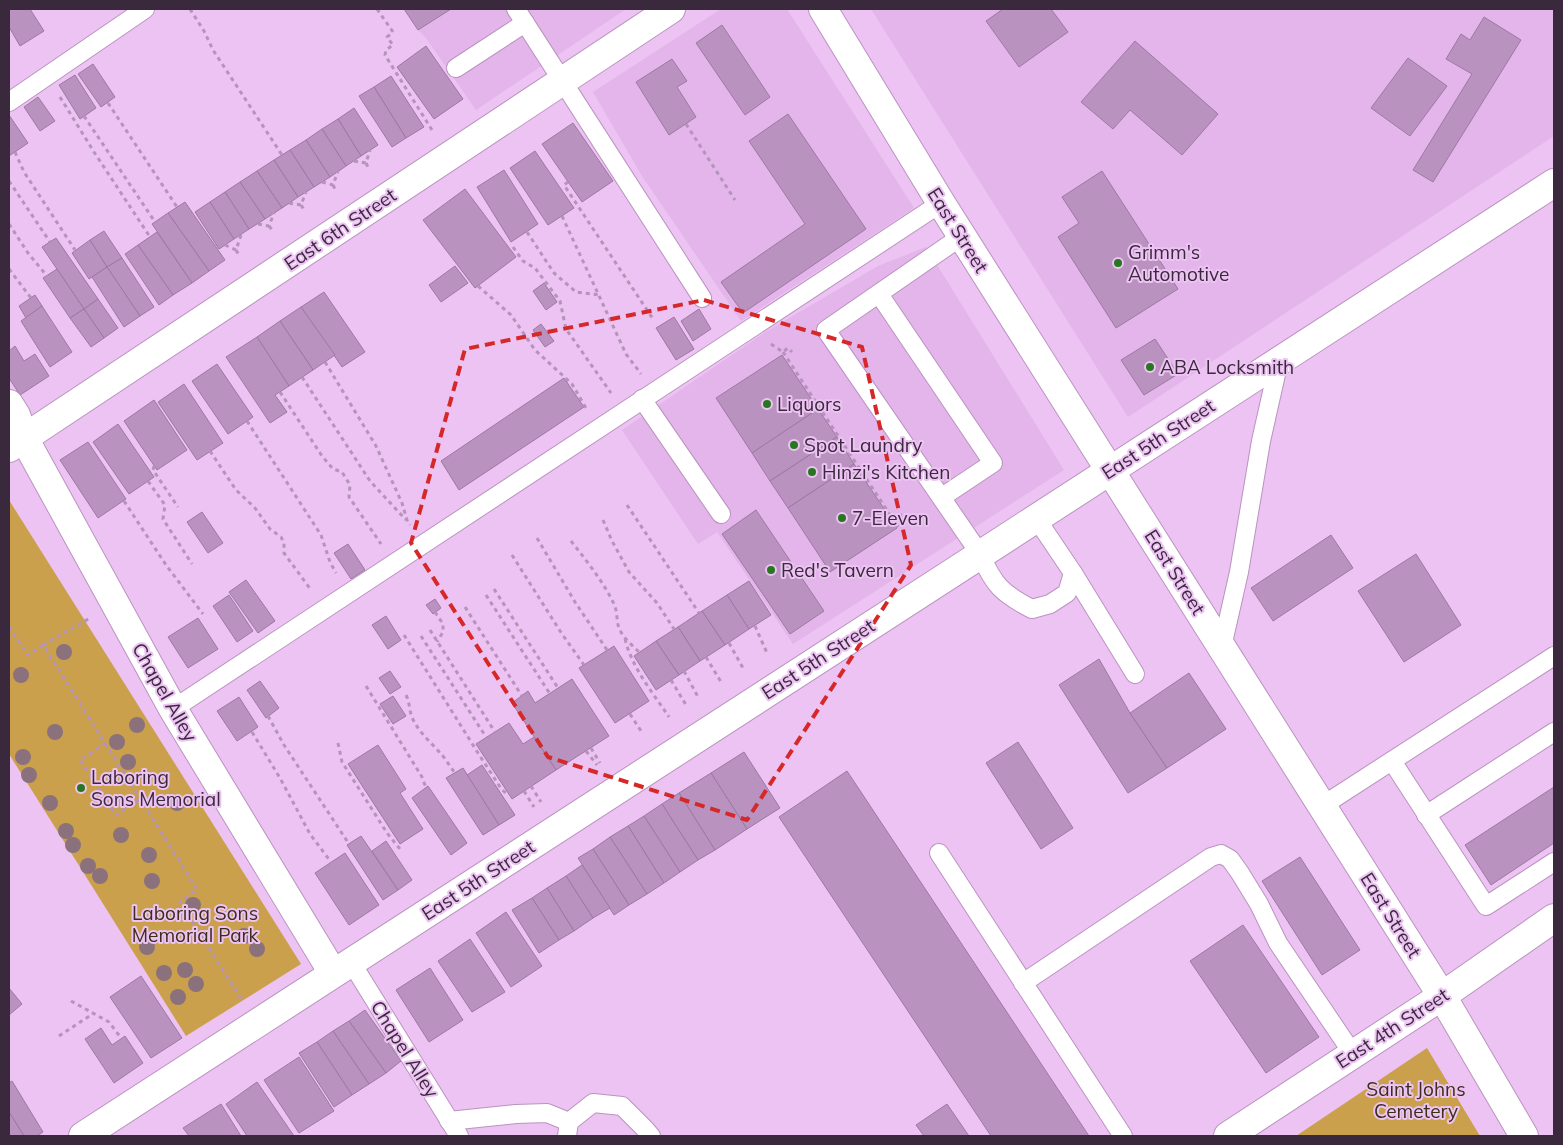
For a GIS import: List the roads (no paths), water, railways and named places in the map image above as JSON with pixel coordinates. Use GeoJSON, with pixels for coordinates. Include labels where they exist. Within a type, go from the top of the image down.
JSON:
{"type":"FeatureCollection","features":[{"type":"Feature","properties":{"kind":"street","name":"East Street"},"geometry":{"type":"LineString","coordinates":[[824,9],[941,203],[1442,996],[1524,1136]]}},
{"type":"Feature","properties":{"kind":"street","name":"East 6th Street"},"geometry":{"type":"LineString","coordinates":[[16,443],[563,81],[658,12]]}},
{"type":"Feature","properties":{"kind":"street","name":"East 5th Street"},"geometry":{"type":"LineString","coordinates":[[83,1136],[1554,183]]}},
{"type":"Feature","properties":{"kind":"street","name":"Chapel Alley"},"geometry":{"type":"LineString","coordinates":[[9,404],[16,415],[16,443],[173,709],[342,968]]}},
{"type":"Feature","properties":{"kind":"street","name":"East 4th Street"},"geometry":{"type":"LineString","coordinates":[[1228,1136],[1442,996],[1554,918]]}},
{"type":"Feature","properties":{"kind":"lane"},"geometry":{"type":"LineString","coordinates":[[9,102],[145,9]]}},
{"type":"Feature","properties":{"kind":"lane"},"geometry":{"type":"LineString","coordinates":[[456,68],[520,16],[702,298]]}},
{"type":"Feature","properties":{"kind":"lane"},"geometry":{"type":"LineString","coordinates":[[173,709],[941,203]]}},
{"type":"Feature","properties":{"kind":"lane"},"geometry":{"type":"LineString","coordinates":[[962,236],[826,330],[942,497],[980,554],[989,574],[1010,598],[1032,609],[1050,604],[1067,593],[1073,573]]}},
{"type":"Feature","properties":{"kind":"lane"},"geometry":{"type":"LineString","coordinates":[[879,294],[992,463],[942,497]]}},
{"type":"Feature","properties":{"kind":"lane"},"geometry":{"type":"LineString","coordinates":[[1222,647],[1239,572],[1259,449],[1279,361]]}},
{"type":"Feature","properties":{"kind":"lane"},"geometry":{"type":"LineString","coordinates":[[648,396],[721,514]]}},
{"type":"Feature","properties":{"kind":"lane"},"geometry":{"type":"LineString","coordinates":[[1036,518],[1073,573],[1135,674]]}},
{"type":"Feature","properties":{"kind":"lane"},"geometry":{"type":"LineString","coordinates":[[1322,806],[1554,656]]}},
{"type":"Feature","properties":{"kind":"lane"},"geometry":{"type":"LineString","coordinates":[[1426,815],[1554,732]]}},
{"type":"Feature","properties":{"kind":"lane"},"geometry":{"type":"LineString","coordinates":[[1392,761],[1486,906],[1554,862]]}},
{"type":"Feature","properties":{"kind":"lane"},"geometry":{"type":"LineString","coordinates":[[939,853],[1123,1136]]}},
{"type":"Feature","properties":{"kind":"lane"},"geometry":{"type":"LineString","coordinates":[[1023,983],[1211,857],[1222,854],[1230,859],[1240,873],[1259,904],[1278,943],[1353,1054]]}},
{"type":"Feature","properties":{"kind":"lane","name":"Chapel Alley"},"geometry":{"type":"LineString","coordinates":[[342,968],[459,1136]]}},
{"type":"Feature","properties":{"kind":"lane"},"geometry":{"type":"LineString","coordinates":[[449,1121],[516,1114],[547,1113],[568,1129],[593,1103],[622,1106],[651,1136]]}},
{"type":"Feature","properties":{"kind":"place","name":"Grimm's Automotive"},"geometry":{"type":"Point","coordinates":[1118,263]}},
{"type":"Feature","properties":{"kind":"place","name":"ABA Locksmith"},"geometry":{"type":"Point","coordinates":[1150,367]}},
{"type":"Feature","properties":{"kind":"place","name":"Liquors"},"geometry":{"type":"Point","coordinates":[767,404]}},
{"type":"Feature","properties":{"kind":"place","name":"Spot Laundry"},"geometry":{"type":"Point","coordinates":[794,445]}},
{"type":"Feature","properties":{"kind":"place","name":"Hinzi's Kitchen"},"geometry":{"type":"Point","coordinates":[812,472]}},
{"type":"Feature","properties":{"kind":"place","name":"7-Eleven"},"geometry":{"type":"Point","coordinates":[842,518]}},
{"type":"Feature","properties":{"kind":"place","name":"Red's Tavern"},"geometry":{"type":"Point","coordinates":[771,570]}},
{"type":"Feature","properties":{"kind":"place","name":"Laboring Sons Memorial"},"geometry":{"type":"Point","coordinates":[81,788]}},
{"type":"Feature","properties":{"kind":"park label","name":"Laboring Sons Memorial Park"},"geometry":{"type":"Point","coordinates":[195,924]}},
{"type":"Feature","properties":{"kind":"park label","name":"Saint Johns Cemetery"},"geometry":{"type":"Point","coordinates":[1416,1100]}}]}
